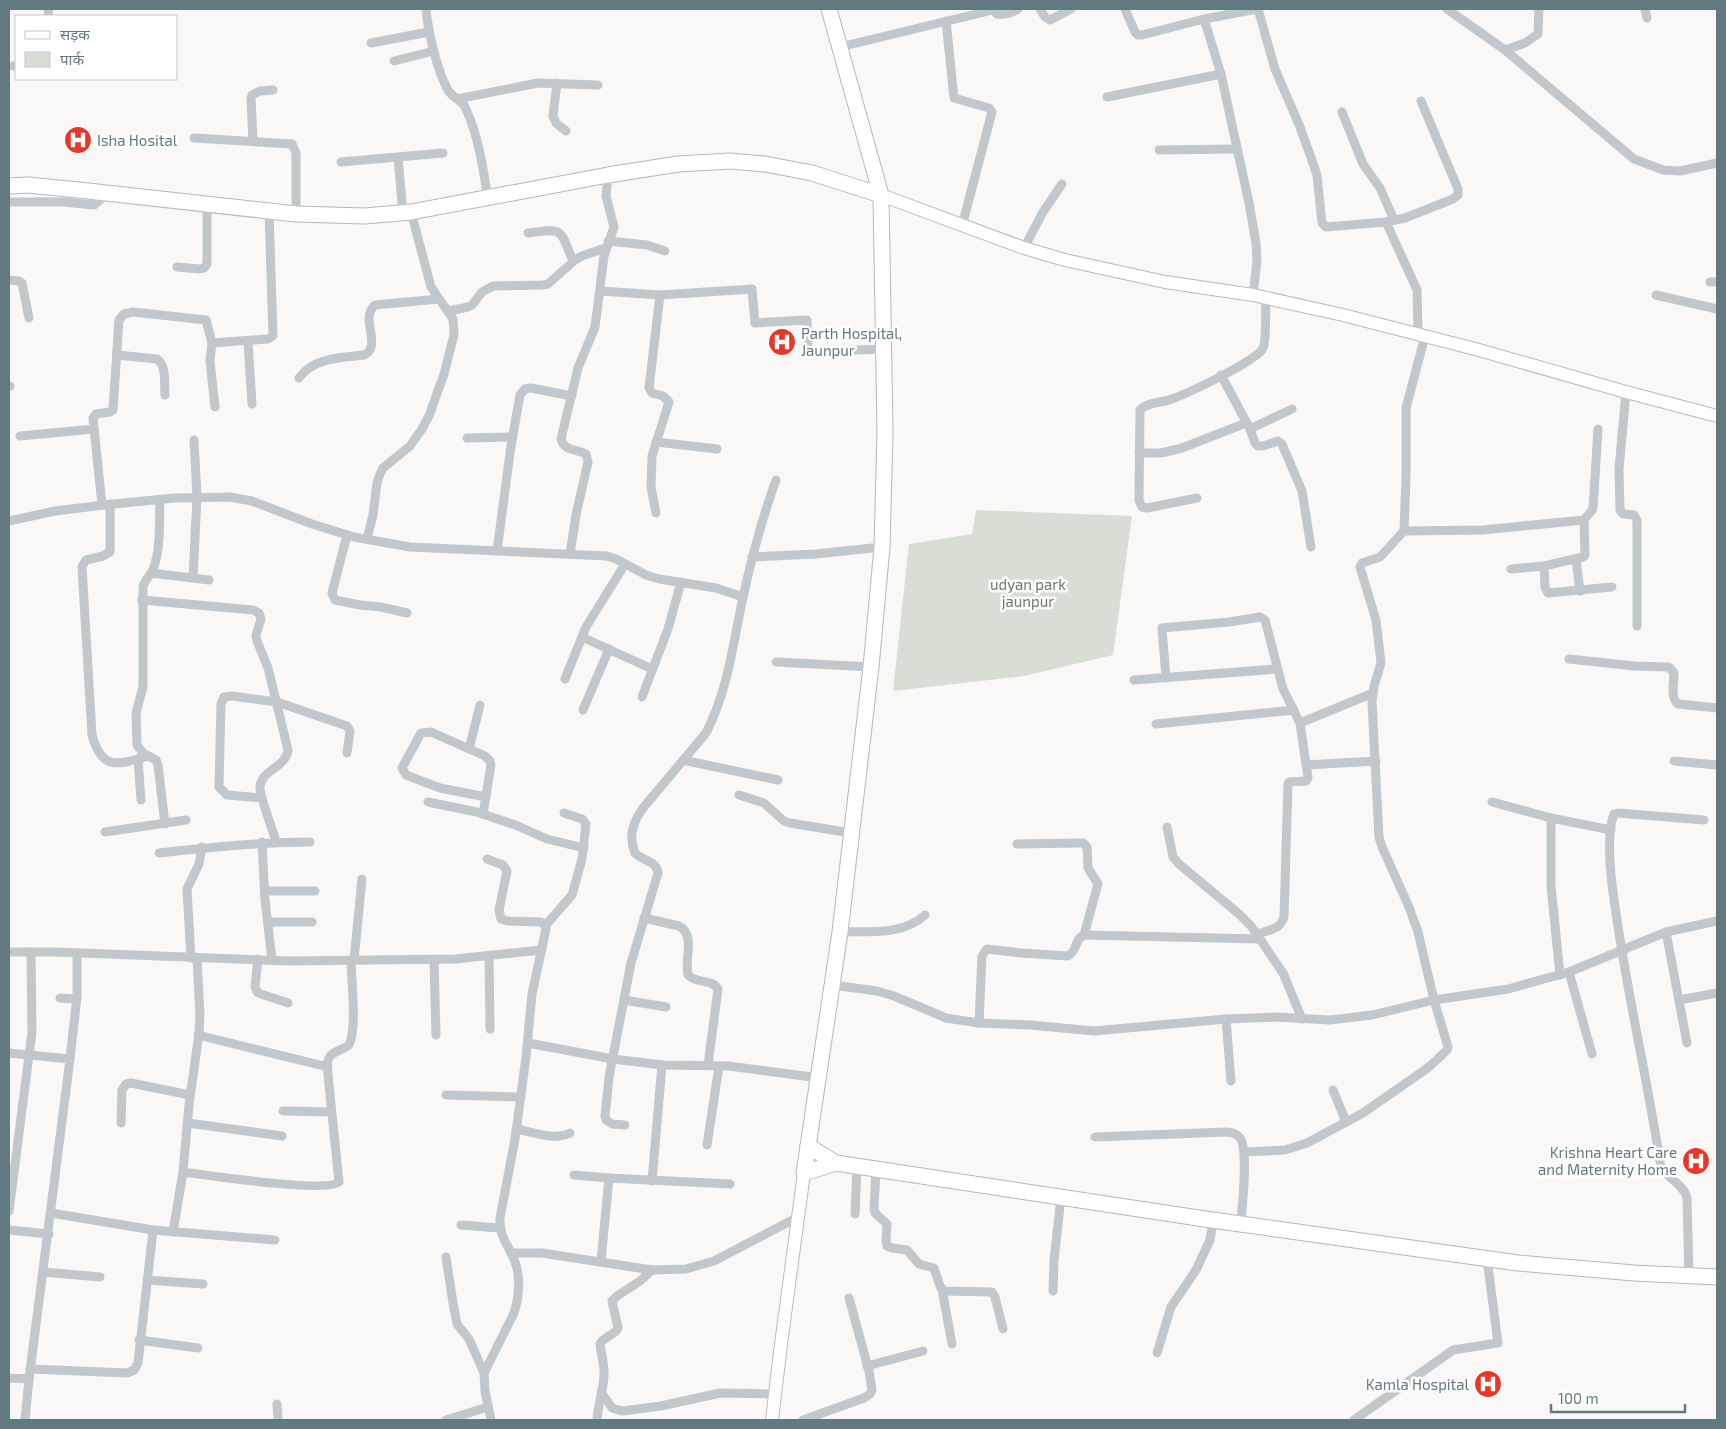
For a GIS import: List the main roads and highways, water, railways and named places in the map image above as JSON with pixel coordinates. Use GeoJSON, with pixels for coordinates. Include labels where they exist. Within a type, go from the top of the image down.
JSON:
{"type":"FeatureCollection","features":[{"type":"Feature","properties":{"kind":"highway"},"geometry":{"type":"LineString","coordinates":[[829,9],[881,195],[886,432],[882,547],[871,667],[840,932],[804,1173],[836,1163]]}},
{"type":"Feature","properties":{"kind":"highway"},"geometry":{"type":"LineString","coordinates":[[9,186],[88,191],[296,214],[365,216],[407,213],[608,175],[678,164],[748,162],[812,173],[881,195]]}},
{"type":"Feature","properties":{"kind":"highway"},"geometry":{"type":"LineString","coordinates":[[808,1146],[836,1163],[1214,1220],[1518,1263],[1717,1277]]}},
{"type":"Feature","properties":{"kind":"main road"},"geometry":{"type":"LineString","coordinates":[[881,195],[1024,248],[1108,270],[1165,282],[1260,297],[1421,335],[1717,416]]}},
{"type":"Feature","properties":{"kind":"main road"},"geometry":{"type":"LineString","coordinates":[[772,1420],[804,1173]]}},
{"type":"Feature","properties":{"kind":"place","name":"Isha Hosital"},"geometry":{"type":"Point","coordinates":[78,140]}},
{"type":"Feature","properties":{"kind":"place","name":"Parth Hospital, Jaunpur"},"geometry":{"type":"Point","coordinates":[782,342]}},
{"type":"Feature","properties":{"kind":"place","name":"Krishna Heart Care and Maternity Home"},"geometry":{"type":"Point","coordinates":[1696,1161]}},
{"type":"Feature","properties":{"kind":"place","name":"Kamla Hospital"},"geometry":{"type":"Point","coordinates":[1488,1384]}},
{"type":"Feature","properties":{"kind":"park label","name":"udyan park jaunpur"},"geometry":{"type":"Point","coordinates":[1028,592]}}]}
